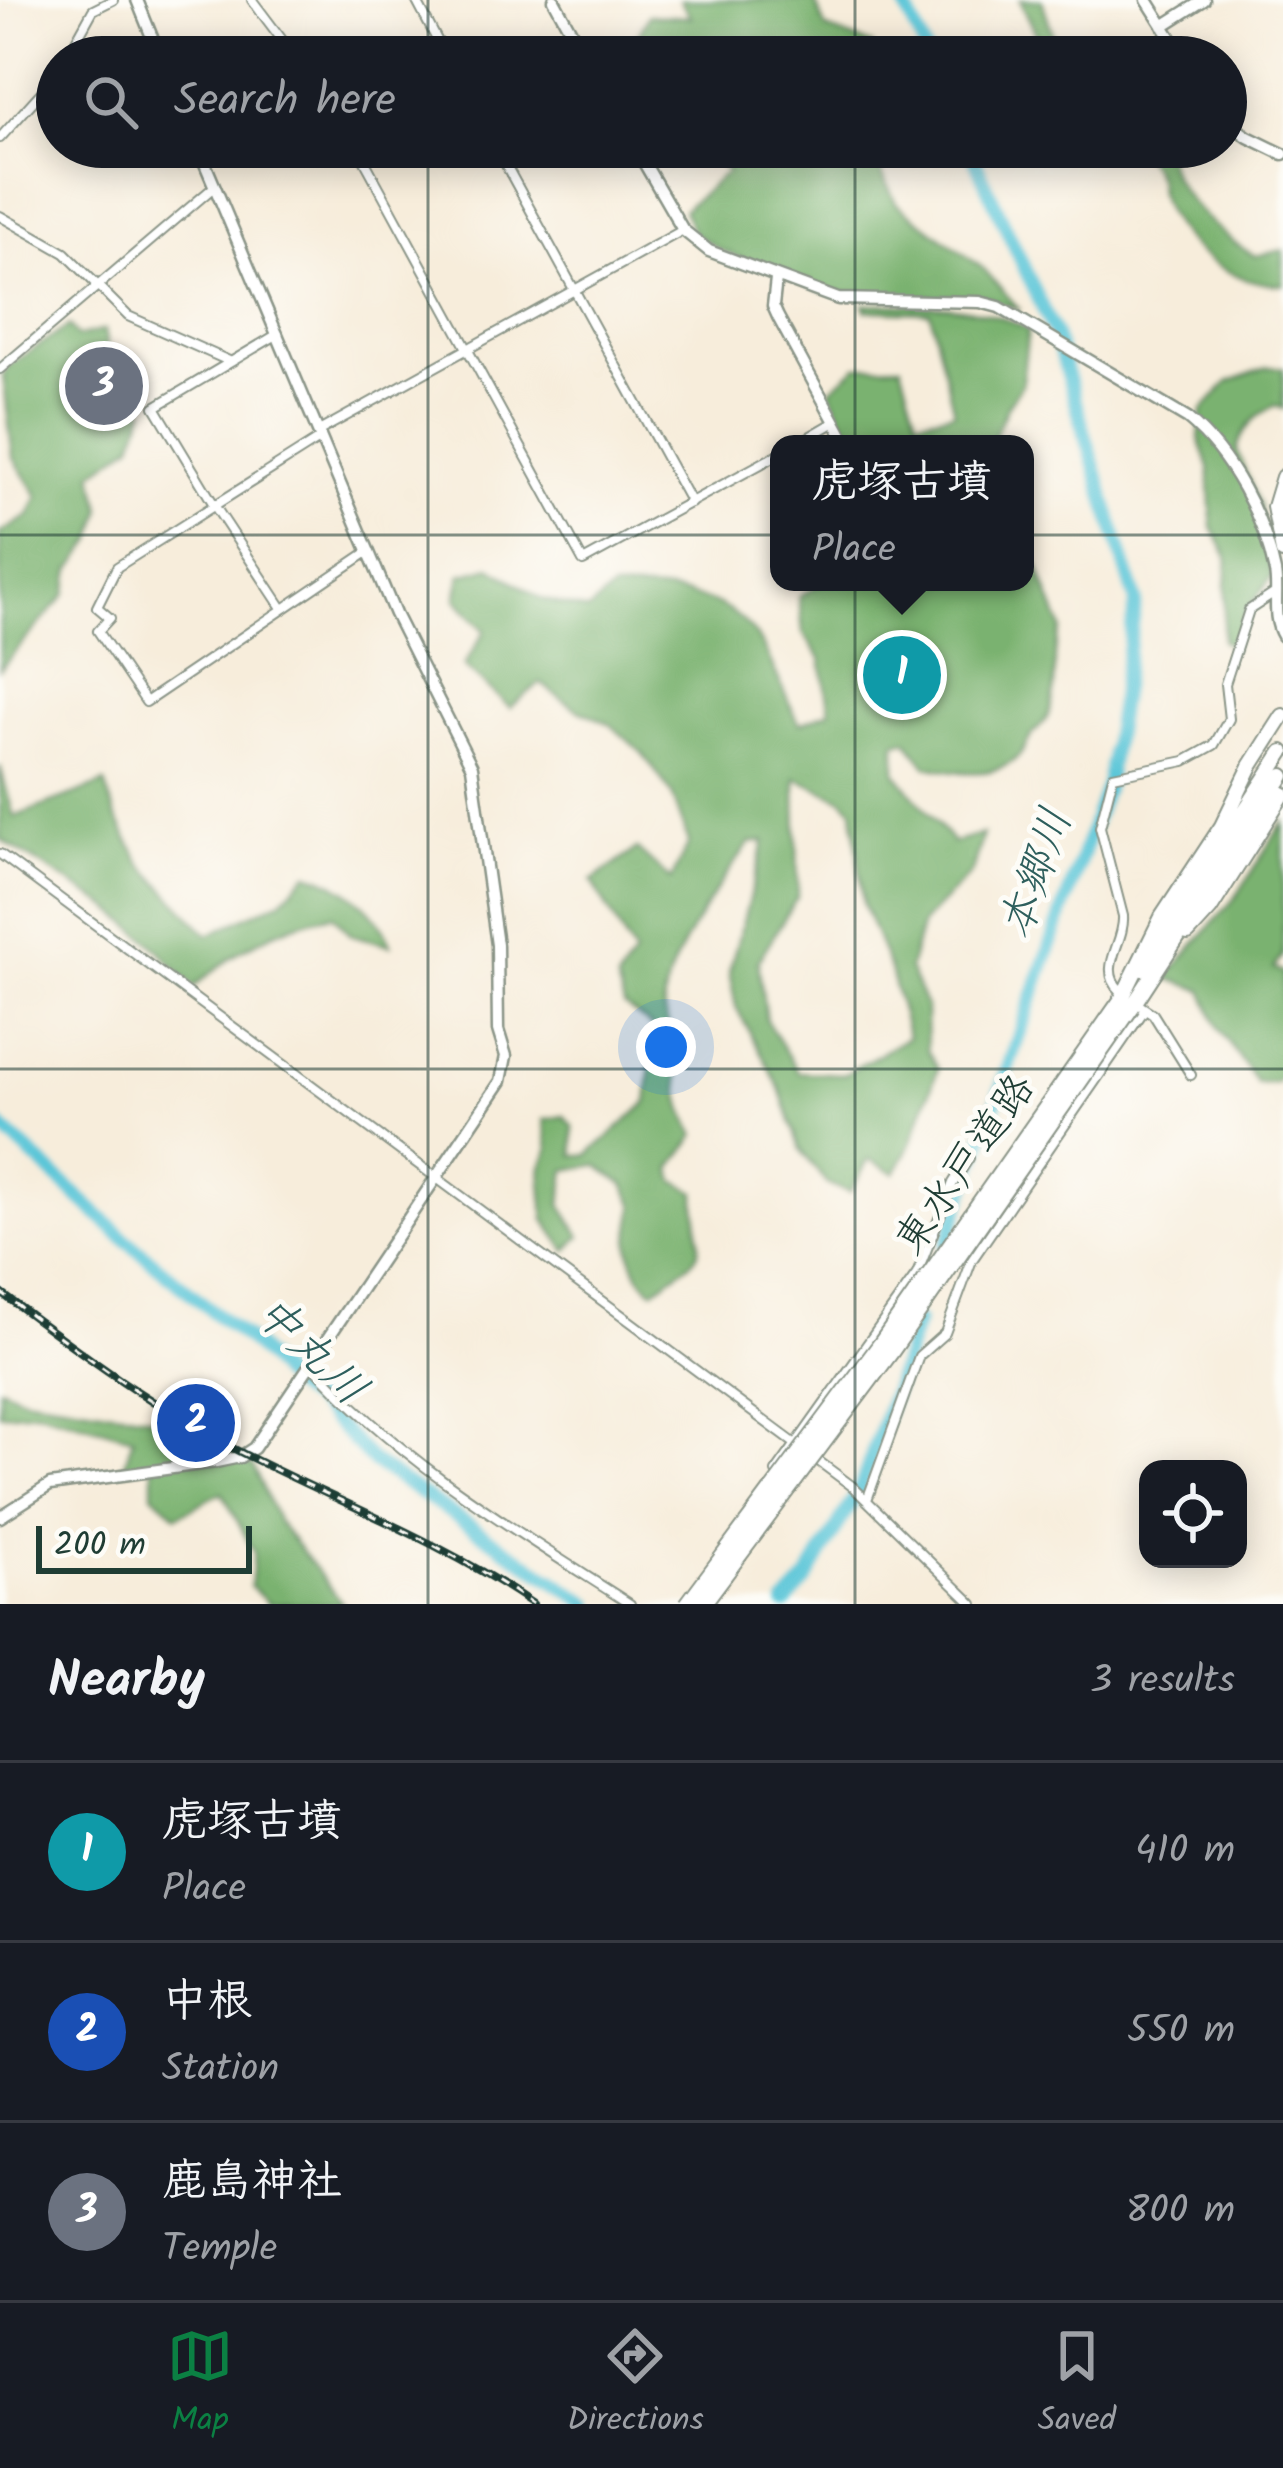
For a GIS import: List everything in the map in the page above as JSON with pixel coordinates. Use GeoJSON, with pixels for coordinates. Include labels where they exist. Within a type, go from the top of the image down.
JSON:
{"type":"FeatureCollection","features":[{"type":"Feature","properties":{"kind":"highway"},"geometry":{"type":"LineString","coordinates":[[1283,477],[1274,507],[1283,552]]}},
{"type":"Feature","properties":{"kind":"highway"},"geometry":{"type":"LineString","coordinates":[[1283,496],[1283,521]]}},
{"type":"Feature","properties":{"kind":"highway"},"geometry":{"type":"LineString","coordinates":[[1132,1002],[1162,916],[1222,826],[1251,766],[1283,716]]}},
{"type":"Feature","properties":{"kind":"highway","name":"東水戸道路"},"geometry":{"type":"LineString","coordinates":[[703,1604],[892,1351],[1132,1002],[1283,752]]}},
{"type":"Feature","properties":{"kind":"highway","name":"東水戸道路"},"geometry":{"type":"LineString","coordinates":[[687,1604],[1161,963],[1283,776]]}},
{"type":"Feature","properties":{"kind":"highway"},"geometry":{"type":"LineString","coordinates":[[1161,963],[1210,909],[1283,794]]}},
{"type":"Feature","properties":{"kind":"street"},"geometry":{"type":"LineString","coordinates":[[79,36],[93,10],[112,0]]}},
{"type":"Feature","properties":{"kind":"street"},"geometry":{"type":"LineString","coordinates":[[137,0],[152,36]]}},
{"type":"Feature","properties":{"kind":"street"},"geometry":{"type":"LineString","coordinates":[[252,0],[279,36]]}},
{"type":"Feature","properties":{"kind":"street"},"geometry":{"type":"LineString","coordinates":[[416,0],[435,36]]}},
{"type":"Feature","properties":{"kind":"street"},"geometry":{"type":"LineString","coordinates":[[554,0],[574,36]]}},
{"type":"Feature","properties":{"kind":"street"},"geometry":{"type":"LineString","coordinates":[[1147,0],[1169,36]]}},
{"type":"Feature","properties":{"kind":"street"},"geometry":{"type":"LineString","coordinates":[[1163,26],[1204,0]]}},
{"type":"Feature","properties":{"kind":"street"},"geometry":{"type":"LineString","coordinates":[[0,138],[36,98]]}},
{"type":"Feature","properties":{"kind":"street"},"geometry":{"type":"LineString","coordinates":[[1247,137],[1283,154]]}},
{"type":"Feature","properties":{"kind":"street"},"geometry":{"type":"LineString","coordinates":[[0,1517],[50,1485],[240,1457],[254,1448],[505,1073],[506,1056],[498,1030],[494,921],[472,767],[369,551],[207,168]]}},
{"type":"Feature","properties":{"kind":"street"},"geometry":{"type":"LineString","coordinates":[[368,168],[583,561],[770,459]]}},
{"type":"Feature","properties":{"kind":"street"},"geometry":{"type":"LineString","coordinates":[[507,168],[691,503]]}},
{"type":"Feature","properties":{"kind":"street"},"geometry":{"type":"LineString","coordinates":[[646,168],[683,230],[709,251],[820,295],[861,302],[980,302],[1015,315],[1188,418],[1208,434],[1248,497],[1271,556],[1277,625],[1283,636]]}},
{"type":"Feature","properties":{"kind":"street"},"geometry":{"type":"LineString","coordinates":[[0,369],[215,186]]}},
{"type":"Feature","properties":{"kind":"street"},"geometry":{"type":"LineString","coordinates":[[2,222],[64,253],[128,316],[231,362]]}},
{"type":"Feature","properties":{"kind":"street"},"geometry":{"type":"LineString","coordinates":[[369,551],[146,702],[98,631],[110,618],[97,607],[99,597],[117,567],[216,508],[320,434],[683,230]]}},
{"type":"Feature","properties":{"kind":"street"},"geometry":{"type":"LineString","coordinates":[[776,279],[773,306],[842,435]]}},
{"type":"Feature","properties":{"kind":"street"},"geometry":{"type":"LineString","coordinates":[[278,334],[155,406],[282,608]]}},
{"type":"Feature","properties":{"kind":"street"},"geometry":{"type":"LineString","coordinates":[[812,435],[836,422]]}},
{"type":"Feature","properties":{"kind":"street"},"geometry":{"type":"LineString","coordinates":[[1192,1075],[1111,982],[1109,971],[1124,931],[1123,916],[1100,827],[1113,776],[1199,757],[1214,745],[1228,718],[1225,685],[1250,610],[1276,592]]}},
{"type":"Feature","properties":{"kind":"street"},"geometry":{"type":"LineString","coordinates":[[0,854],[860,1494],[973,1604]]}},
{"type":"Feature","properties":{"kind":"street"},"geometry":{"type":"LineString","coordinates":[[860,1494],[919,1355],[949,1327],[972,1260],[1132,1002]]}},
{"type":"Feature","properties":{"kind":"street"},"geometry":{"type":"LineString","coordinates":[[776,1472],[917,1274],[948,1194],[969,1158]]}},
{"type":"Feature","properties":{"kind":"street"},"geometry":{"type":"LineString","coordinates":[[310,1362],[334,1389],[426,1465],[630,1604]]}},
{"type":"Feature","properties":{"kind":"green space"},"geometry":{"type":"Polygon","coordinates":[[[679,0],[814,0],[826,29],[846,36],[637,36],[649,15],[691,17],[679,0]]]}},
{"type":"Feature","properties":{"kind":"green space"},"geometry":{"type":"Polygon","coordinates":[[[1020,0],[1042,0],[1054,36],[1037,36],[1020,0]]]}},
{"type":"Feature","properties":{"kind":"green space"},"geometry":{"type":"Polygon","coordinates":[[[724,168],[879,168],[896,203],[984,269],[1020,310],[984,297],[863,297],[823,291],[718,249],[693,232],[683,210],[728,171],[724,168]]]}},
{"type":"Feature","properties":{"kind":"green space"},"geometry":{"type":"Polygon","coordinates":[[[1152,168],[1170,168],[1186,196],[1213,225],[1255,256],[1283,250],[1283,285],[1244,278],[1193,247],[1168,215],[1152,168]]]}},
{"type":"Feature","properties":{"kind":"green space"},"geometry":{"type":"Polygon","coordinates":[[[864,304],[969,309],[1028,330],[1022,384],[995,435],[854,435],[848,430],[830,390],[857,366],[901,365],[917,420],[954,412],[930,312],[866,310],[864,304]]]}},
{"type":"Feature","properties":{"kind":"green space"},"geometry":{"type":"Polygon","coordinates":[[[69,326],[77,337],[104,330],[107,347],[145,410],[133,444],[93,473],[102,510],[94,539],[71,570],[66,594],[0,669],[0,533],[29,516],[38,496],[13,457],[3,375],[9,365],[69,326]]]}},
{"type":"Feature","properties":{"kind":"green space"},"geometry":{"type":"Polygon","coordinates":[[[1267,367],[1283,368],[1283,409],[1275,405],[1256,418],[1237,451],[1260,507],[1272,577],[1245,613],[1233,647],[1222,641],[1228,557],[1212,527],[1209,468],[1199,438],[1202,411],[1228,382],[1267,367]]]}},
{"type":"Feature","properties":{"kind":"green space"},"geometry":{"type":"Polygon","coordinates":[[[1034,557],[1062,629],[1049,713],[1019,756],[985,772],[926,766],[907,740],[896,742],[896,773],[953,843],[983,834],[972,872],[922,923],[909,969],[926,1007],[927,1050],[938,1069],[895,1173],[869,1159],[850,1192],[827,1184],[800,1149],[780,1088],[736,1007],[729,972],[765,841],[750,843],[725,877],[682,947],[665,991],[680,1096],[696,1135],[672,1168],[675,1181],[696,1192],[699,1242],[695,1258],[653,1290],[637,1271],[630,1250],[635,1205],[624,1184],[597,1165],[566,1170],[561,1205],[581,1236],[567,1251],[545,1220],[541,1169],[549,1149],[544,1120],[564,1116],[573,1126],[574,1155],[588,1155],[647,1103],[655,1029],[624,1006],[617,981],[634,955],[592,881],[637,849],[671,880],[689,843],[672,794],[643,754],[610,724],[575,708],[540,683],[510,708],[464,666],[485,631],[456,599],[461,575],[491,567],[542,599],[588,611],[612,590],[676,593],[717,604],[750,628],[800,724],[830,711],[821,659],[803,633],[799,597],[809,591],[1034,591],[1034,557]],[[796,778],[798,896],[758,961],[766,1020],[798,1072],[845,1074],[908,1037],[890,970],[863,904],[853,809],[796,778]]]}},
{"type":"Feature","properties":{"kind":"green space"},"geometry":{"type":"Polygon","coordinates":[[[0,766],[14,817],[105,783],[116,817],[141,863],[208,935],[281,900],[308,873],[358,900],[378,920],[391,945],[351,935],[333,915],[293,925],[258,941],[194,987],[111,909],[0,839],[0,766]]]}},
{"type":"Feature","properties":{"kind":"green space"},"geometry":{"type":"Polygon","coordinates":[[[1283,822],[1283,954],[1274,968],[1283,973],[1283,1075],[1275,1083],[1257,1083],[1219,1029],[1203,990],[1166,978],[1238,894],[1283,822]]]}},
{"type":"Feature","properties":{"kind":"green space"},"geometry":{"type":"Polygon","coordinates":[[[0,1387],[23,1397],[147,1416],[253,1466],[278,1522],[343,1604],[269,1604],[250,1586],[254,1552],[222,1492],[177,1516],[153,1494],[153,1466],[123,1470],[133,1437],[38,1411],[0,1414],[0,1387]]]}},
{"type":"Feature","properties":{"kind":"waterway","name":"本郷川"},"geometry":{"type":"LineString","coordinates":[[903,0],[919,36]]}},
{"type":"Feature","properties":{"kind":"waterway","name":"本郷川"},"geometry":{"type":"LineString","coordinates":[[946,1245],[1107,784],[1136,601],[1055,335],[979,168]]}},
{"type":"Feature","properties":{"kind":"waterway","name":"中丸川"},"geometry":{"type":"LineString","coordinates":[[0,1126],[125,1239],[256,1347],[374,1463],[590,1604]]}},
{"type":"Feature","properties":{"kind":"waterway","name":"本郷川"},"geometry":{"type":"LineString","coordinates":[[785,1604],[806,1581],[861,1486],[917,1322]]}},
{"type":"Feature","properties":{"kind":"railway"},"geometry":{"type":"LineString","coordinates":[[0,1292],[181,1419],[429,1543],[533,1604]]}},
{"type":"Feature","properties":{"kind":"place","name":"鹿島神社"},"geometry":{"type":"Point","coordinates":[104,386]}},
{"type":"Feature","properties":{"kind":"place","name":"虎塚古墳"},"geometry":{"type":"Point","coordinates":[902,675]}},
{"type":"Feature","properties":{"kind":"place","name":"中根"},"geometry":{"type":"Point","coordinates":[196,1423]}}]}
